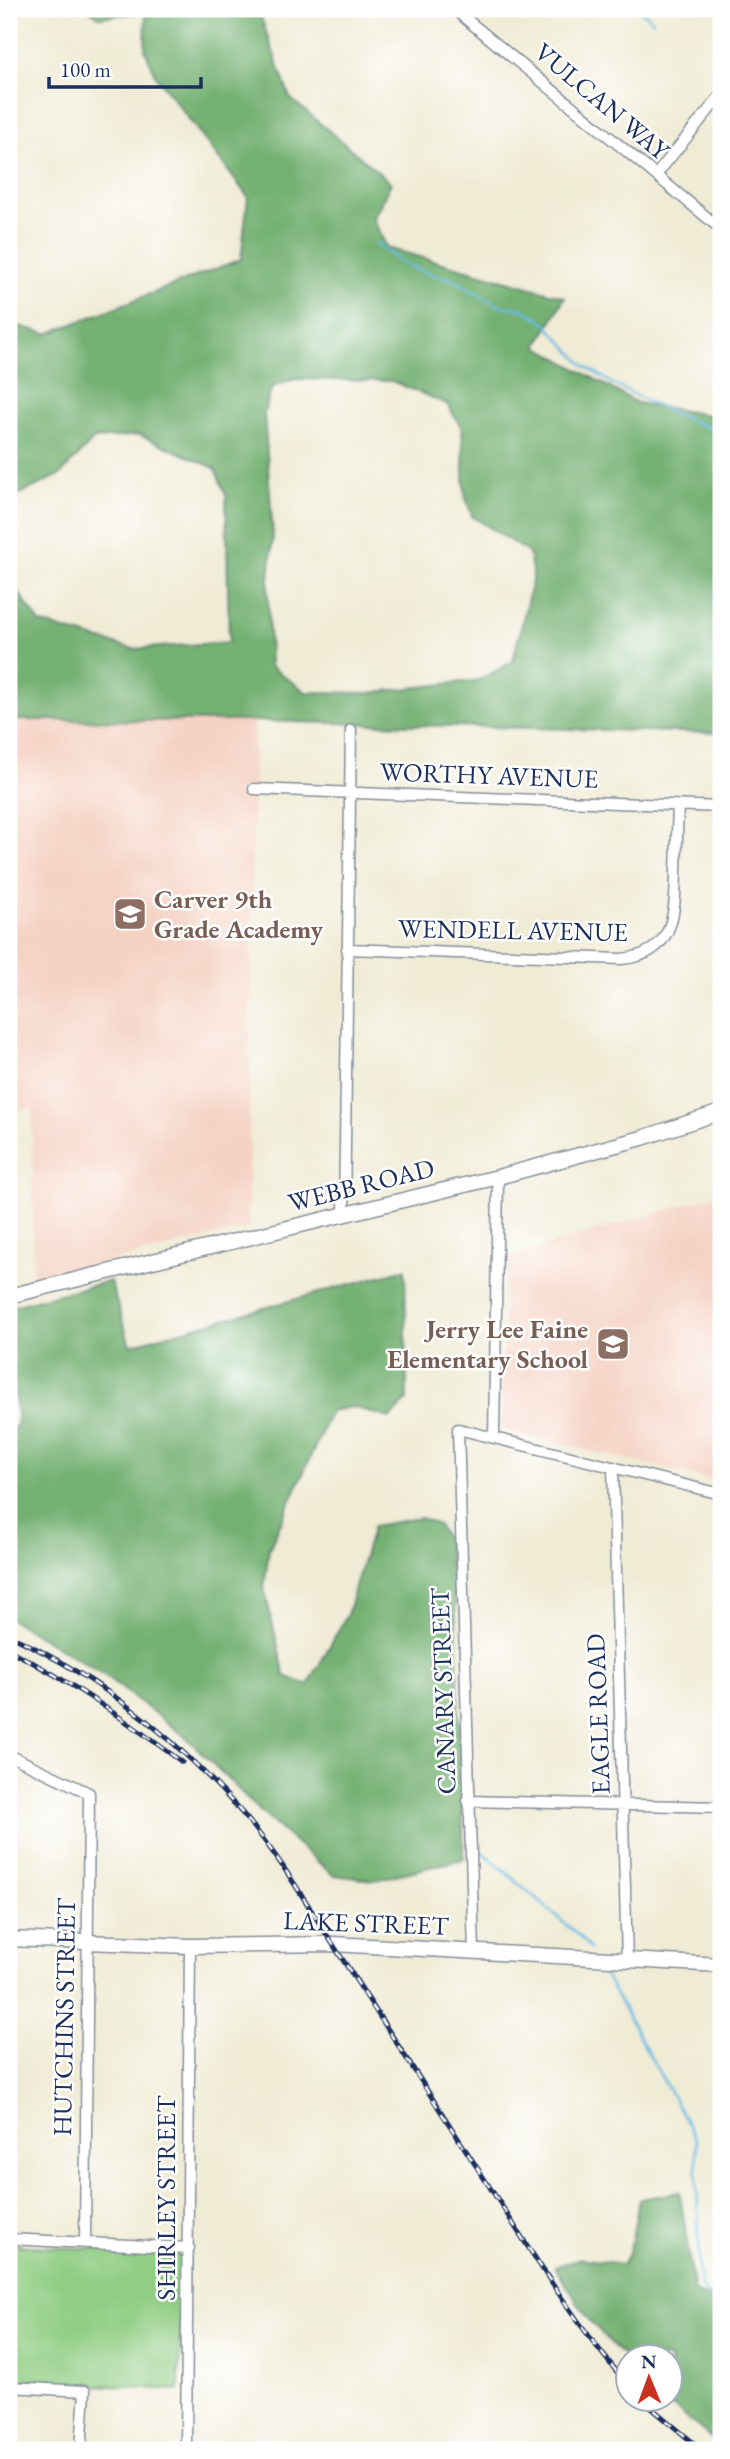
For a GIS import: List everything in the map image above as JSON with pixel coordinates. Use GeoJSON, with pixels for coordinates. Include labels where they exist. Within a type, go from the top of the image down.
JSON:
{"type":"FeatureCollection","features":[{"type":"Feature","properties":{"kind":"street","name":"VULCAN WAY"},"geometry":{"type":"LineString","coordinates":[[454,9],[721,229]]}},
{"type":"Feature","properties":{"kind":"street"},"geometry":{"type":"LineString","coordinates":[[656,175],[721,95]]}},
{"type":"Feature","properties":{"kind":"street"},"geometry":{"type":"LineString","coordinates":[[344,1214],[351,730]]}},
{"type":"Feature","properties":{"kind":"street","name":"WORTHY AVENUE"},"geometry":{"type":"LineString","coordinates":[[254,789],[721,807]]}},
{"type":"Feature","properties":{"kind":"street","name":"WENDELL AVENUE"},"geometry":{"type":"LineString","coordinates":[[347,949],[621,959],[644,954],[663,939],[674,918],[678,806]]}},
{"type":"Feature","properties":{"kind":"street","name":"WEBB ROAD"},"geometry":{"type":"LineString","coordinates":[[9,1296],[498,1177],[642,1138],[721,1112]]}},
{"type":"Feature","properties":{"kind":"street"},"geometry":{"type":"LineString","coordinates":[[498,1177],[494,1438],[721,1494]]}},
{"type":"Feature","properties":{"kind":"street","name":"CANARY STREET"},"geometry":{"type":"LineString","coordinates":[[474,1951],[458,1429],[494,1438]]}},
{"type":"Feature","properties":{"kind":"street","name":"EAGLE ROAD"},"geometry":{"type":"LineString","coordinates":[[614,1468],[627,1960]]}},
{"type":"Feature","properties":{"kind":"street","name":"HUTCHINS STREET"},"geometry":{"type":"LineString","coordinates":[[9,1755],[89,1793],[85,2243]]}},
{"type":"Feature","properties":{"kind":"street"},"geometry":{"type":"LineString","coordinates":[[468,1801],[721,1807]]}},
{"type":"Feature","properties":{"kind":"street","name":"LAKE STREET"},"geometry":{"type":"LineString","coordinates":[[9,1939],[190,1946],[333,1944],[721,1965]]}},
{"type":"Feature","properties":{"kind":"street","name":"SHIRLEY STREET"},"geometry":{"type":"LineString","coordinates":[[187,2450],[190,1946]]}},
{"type":"Feature","properties":{"kind":"street"},"geometry":{"type":"LineString","coordinates":[[9,2239],[189,2248]]}},
{"type":"Feature","properties":{"kind":"street"},"geometry":{"type":"LineString","coordinates":[[9,2387],[85,2391],[81,2450]]}},
{"type":"Feature","properties":{"kind":"shaded area","name":"Carver 9th Grade Academy"},"geometry":{"type":"Polygon","coordinates":[[[9,720],[254,721],[248,1228],[33,1280],[32,1108],[9,1114],[9,720]]]}},
{"type":"Feature","properties":{"kind":"shaded area","name":"Jerry Lee Faine Elementary School"},"geometry":{"type":"Polygon","coordinates":[[[721,1194],[721,1482],[502,1430],[505,1258],[721,1194]]]}},
{"type":"Feature","properties":{"kind":"green space"},"geometry":{"type":"Polygon","coordinates":[[[87,9],[233,9],[260,15],[290,98],[391,183],[373,219],[387,248],[565,297],[537,346],[637,403],[721,417],[721,733],[254,721],[9,720],[9,579],[40,623],[133,649],[229,642],[226,495],[215,468],[140,435],[94,439],[60,475],[9,499],[9,309],[16,325],[47,334],[241,259],[248,197],[156,76],[145,50],[146,12],[99,17],[87,9]],[[295,379],[272,387],[264,413],[273,535],[268,590],[270,666],[306,692],[369,693],[479,680],[513,661],[533,576],[529,553],[472,516],[465,495],[462,428],[447,404],[392,381],[295,379]]]}},
{"type":"Feature","properties":{"kind":"green space"},"geometry":{"type":"Polygon","coordinates":[[[405,1269],[407,1400],[390,1418],[353,1407],[331,1411],[269,1549],[264,1588],[285,1676],[308,1685],[347,1615],[373,1526],[420,1518],[438,1525],[447,1541],[455,1595],[464,1859],[375,1880],[333,1875],[264,1815],[186,1737],[103,1674],[9,1618],[9,1437],[18,1422],[9,1352],[9,1307],[110,1281],[130,1345],[405,1269]]]}},
{"type":"Feature","properties":{"kind":"green space"},"geometry":{"type":"Polygon","coordinates":[[[680,2192],[694,2292],[721,2302],[721,2446],[682,2414],[684,2344],[614,2344],[614,2346],[589,2320],[555,2267],[580,2258],[622,2264],[630,2251],[639,2199],[680,2192]]]}},
{"type":"Feature","properties":{"kind":"green space"},"geometry":{"type":"Polygon","coordinates":[[[9,2245],[176,2253],[182,2259],[179,2390],[9,2380],[9,2245]]]}},
{"type":"Feature","properties":{"kind":"waterway"},"geometry":{"type":"LineString","coordinates":[[639,9],[653,21]]}},
{"type":"Feature","properties":{"kind":"waterway"},"geometry":{"type":"LineString","coordinates":[[375,243],[403,263],[429,274],[452,279],[497,305],[522,309],[541,319],[585,366],[615,385],[665,410],[721,433]]}},
{"type":"Feature","properties":{"kind":"waterway"},"geometry":{"type":"LineString","coordinates":[[483,1852],[579,1936],[590,1949]]}},
{"type":"Feature","properties":{"kind":"waterway"},"geometry":{"type":"LineString","coordinates":[[601,1968],[696,2139],[700,2285],[709,2294],[721,2297]]}},
{"type":"Feature","properties":{"kind":"railway"},"geometry":{"type":"LineString","coordinates":[[9,1635],[74,1670],[135,1712],[192,1760],[243,1814],[271,1849],[561,2296],[614,2367]]}},
{"type":"Feature","properties":{"kind":"railway"},"geometry":{"type":"LineString","coordinates":[[9,1650],[76,1688],[182,1762]]}},
{"type":"Feature","properties":{"kind":"railway"},"geometry":{"type":"LineString","coordinates":[[659,2414],[702,2450]]}},
{"type":"Feature","properties":{"kind":"place","name":"Carver 9th Grade Academy"},"geometry":{"type":"Point","coordinates":[130,914]}},
{"type":"Feature","properties":{"kind":"place","name":"Jerry Lee Faine Elementary School"},"geometry":{"type":"Point","coordinates":[613,1344]}}]}
